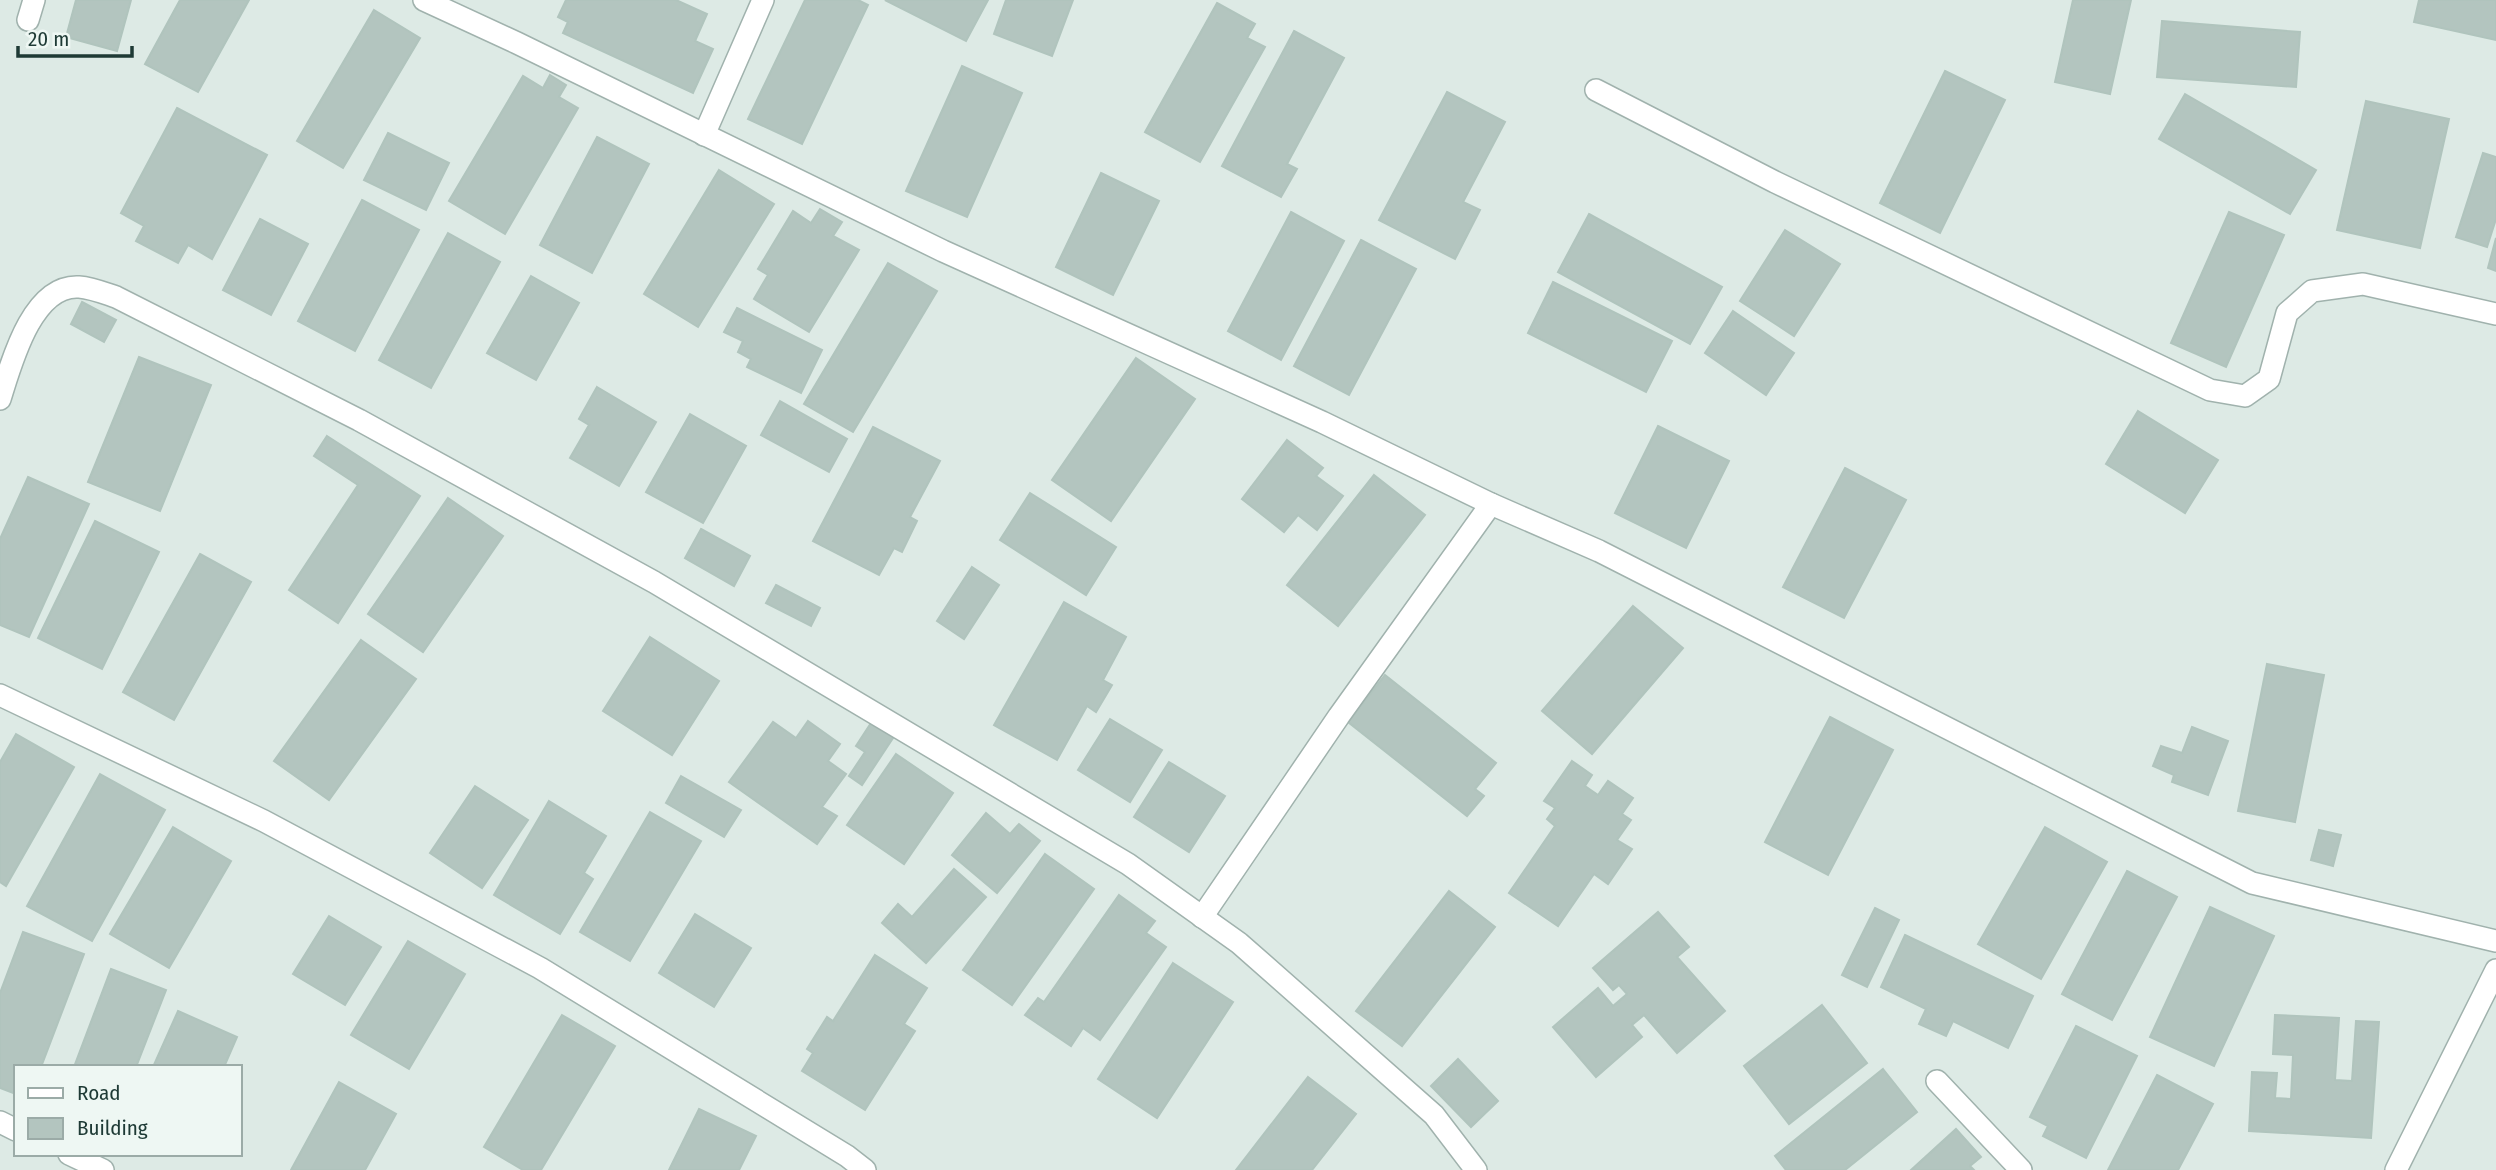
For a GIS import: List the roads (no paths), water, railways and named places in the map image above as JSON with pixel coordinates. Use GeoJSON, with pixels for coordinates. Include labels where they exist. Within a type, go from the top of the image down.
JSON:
{"type":"FeatureCollection","features":[{"type":"Feature","properties":{"kind":"street"},"geometry":{"type":"LineString","coordinates":[[424,0],[943,251],[1322,422],[1491,505],[1599,551],[2252,883],[2496,941]]}},
{"type":"Feature","properties":{"kind":"street"},"geometry":{"type":"LineString","coordinates":[[704,135],[763,0]]}},
{"type":"Feature","properties":{"kind":"street"},"geometry":{"type":"LineString","coordinates":[[1596,90],[1775,182],[2210,390],[2245,396],[2269,379],[2287,313],[2312,290],[2363,284],[2496,314]]}},
{"type":"Feature","properties":{"kind":"street"},"geometry":{"type":"LineString","coordinates":[[0,399],[26,328],[49,298],[62,290],[78,286],[116,298],[359,420],[654,582],[1128,864],[1239,943],[1434,1115],[1476,1170]]}},
{"type":"Feature","properties":{"kind":"street"},"geometry":{"type":"LineString","coordinates":[[1202,917],[1339,716],[1491,505]]}},
{"type":"Feature","properties":{"kind":"street"},"geometry":{"type":"LineString","coordinates":[[0,695],[264,821],[540,968],[865,1170]]}},
{"type":"Feature","properties":{"kind":"street"},"geometry":{"type":"LineString","coordinates":[[2396,1170],[2496,970]]}},
{"type":"Feature","properties":{"kind":"street"},"geometry":{"type":"LineString","coordinates":[[1937,1081],[2021,1170]]}},
{"type":"Feature","properties":{"kind":"street"},"geometry":{"type":"LineString","coordinates":[[73,1156],[103,1170]]}}]}
